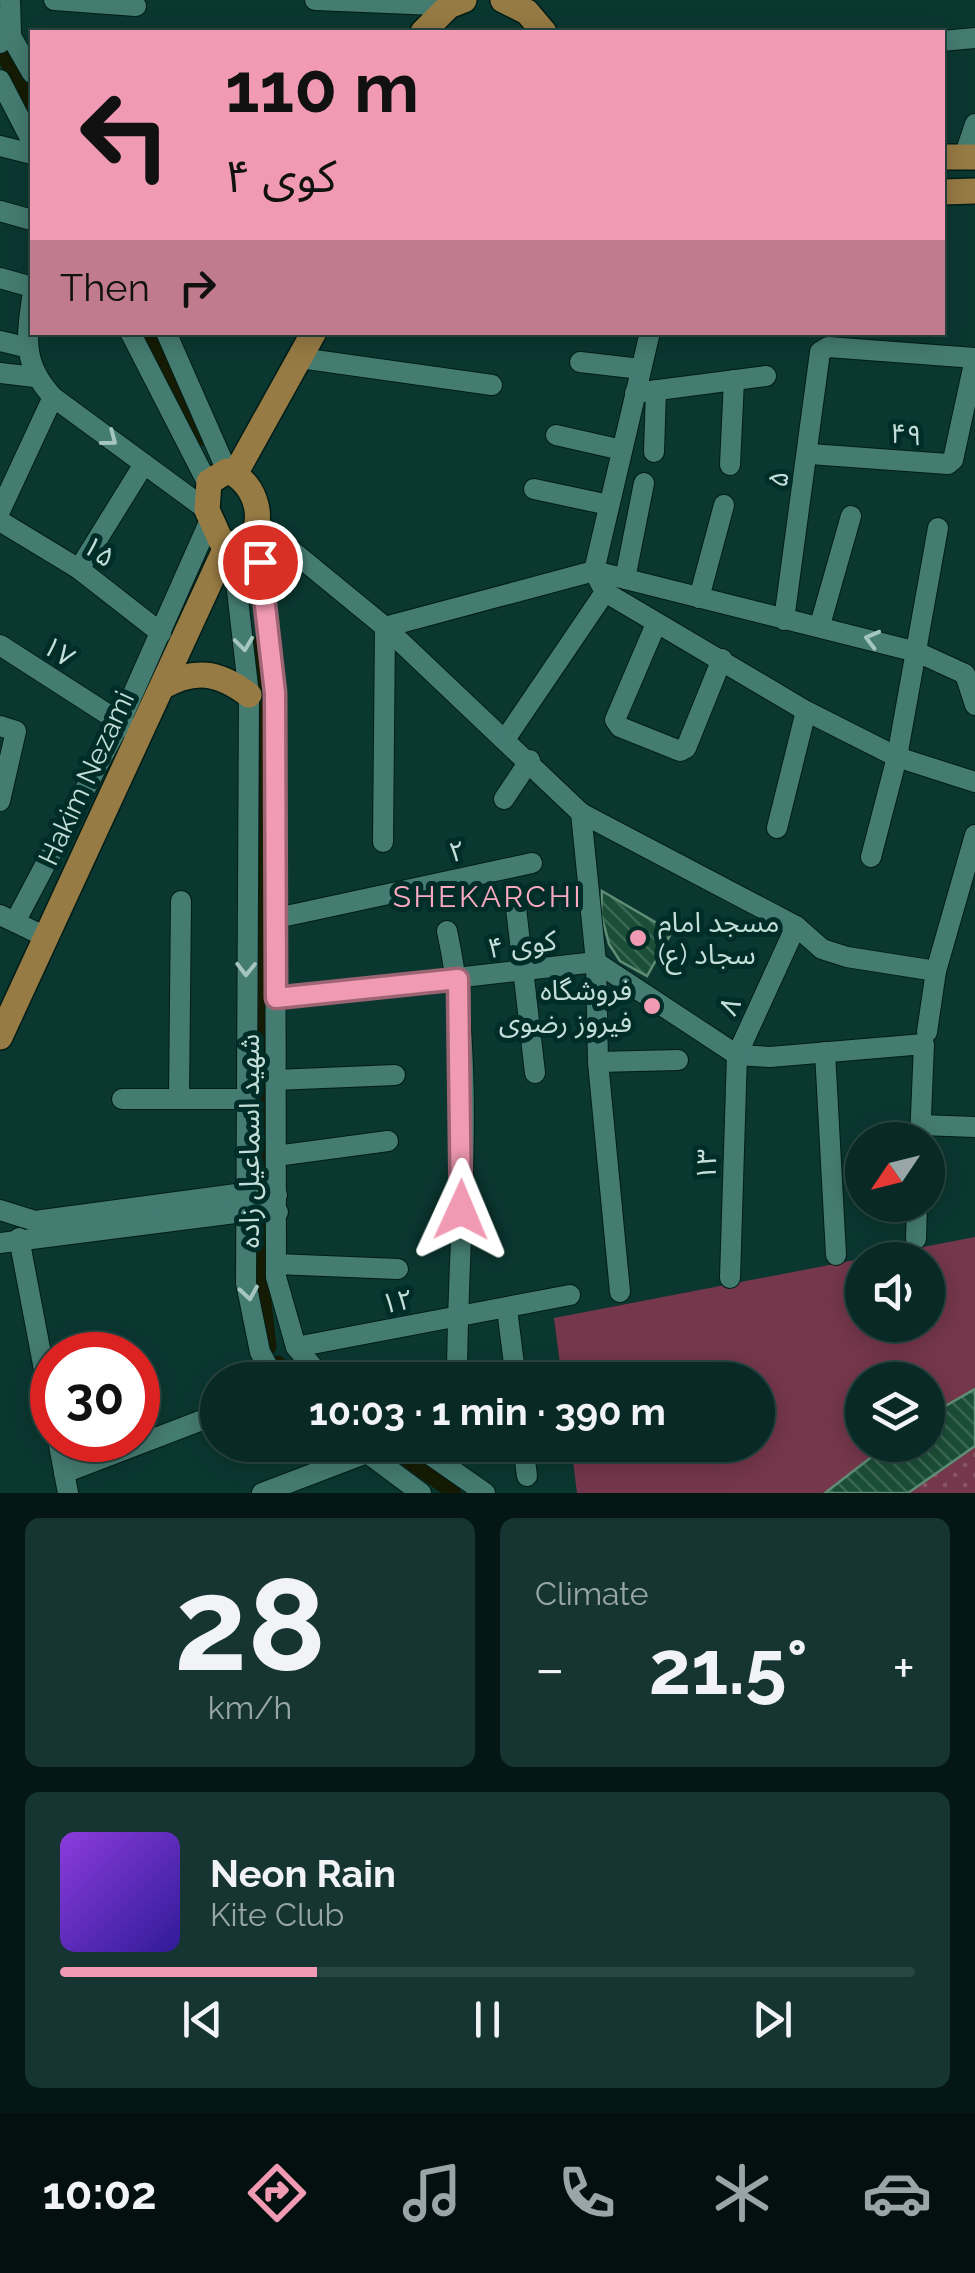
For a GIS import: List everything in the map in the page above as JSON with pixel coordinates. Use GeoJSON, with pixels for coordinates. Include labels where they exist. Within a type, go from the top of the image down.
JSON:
{"type":"FeatureCollection","features":[{"type":"Feature","properties":{"kind":"main road"},"geometry":{"type":"LineString","coordinates":[[432,14],[464,0]]}},
{"type":"Feature","properties":{"kind":"main road"},"geometry":{"type":"LineString","coordinates":[[503,0],[525,6],[543,30]]}},
{"type":"Feature","properties":{"kind":"main road"},"geometry":{"type":"LineString","coordinates":[[945,192],[975,191]]}},
{"type":"Feature","properties":{"kind":"main road"},"geometry":{"type":"LineString","coordinates":[[217,492],[253,496],[256,526],[244,546],[230,546],[217,492],[312,335]]}},
{"type":"Feature","properties":{"kind":"main road","name":"Hakim Nezami"},"geometry":{"type":"LineString","coordinates":[[0,1036],[46,937],[130,728],[162,686],[230,546]]}},
{"type":"Feature","properties":{"kind":"main road"},"geometry":{"type":"LineString","coordinates":[[162,686],[200,673],[232,682],[250,694]]}},
{"type":"Feature","properties":{"kind":"street"},"geometry":{"type":"LineString","coordinates":[[10,0],[4,31],[30,69]]}},
{"type":"Feature","properties":{"kind":"street"},"geometry":{"type":"LineString","coordinates":[[54,0],[136,6]]}},
{"type":"Feature","properties":{"kind":"street"},"geometry":{"type":"LineString","coordinates":[[315,0],[432,14]]}},
{"type":"Feature","properties":{"kind":"street"},"geometry":{"type":"LineString","coordinates":[[945,41],[975,38]]}},
{"type":"Feature","properties":{"kind":"street"},"geometry":{"type":"LineString","coordinates":[[0,80],[30,138]]}},
{"type":"Feature","properties":{"kind":"street"},"geometry":{"type":"LineString","coordinates":[[961,157],[975,124]]}},
{"type":"Feature","properties":{"kind":"street"},"geometry":{"type":"LineString","coordinates":[[0,146],[30,154]]}},
{"type":"Feature","properties":{"kind":"street"},"geometry":{"type":"LineString","coordinates":[[0,211],[30,219]]}},
{"type":"Feature","properties":{"kind":"street"},"geometry":{"type":"LineString","coordinates":[[0,278],[30,286]]}},
{"type":"Feature","properties":{"kind":"street"},"geometry":{"type":"LineString","coordinates":[[30,312],[25,347],[34,377],[53,397],[144,464],[217,492]]}},
{"type":"Feature","properties":{"kind":"street"},"geometry":{"type":"LineString","coordinates":[[132,335],[217,492]]}},
{"type":"Feature","properties":{"kind":"street"},"geometry":{"type":"LineString","coordinates":[[46,937],[8,918],[130,728],[217,492],[167,335]]}},
{"type":"Feature","properties":{"kind":"street"},"geometry":{"type":"LineString","coordinates":[[649,335],[641,369],[654,452]]}},
{"type":"Feature","properties":{"kind":"street"},"geometry":{"type":"LineString","coordinates":[[0,342],[25,347]]}},
{"type":"Feature","properties":{"kind":"street","name":"۵"},"geometry":{"type":"LineString","coordinates":[[784,620],[810,454],[820,352],[824,348],[975,359]]}},
{"type":"Feature","properties":{"kind":"street"},"geometry":{"type":"LineString","coordinates":[[300,358],[492,385]]}},
{"type":"Feature","properties":{"kind":"street","name":"۴۹"},"geometry":{"type":"LineString","coordinates":[[810,454],[948,464],[954,460],[975,359]]}},
{"type":"Feature","properties":{"kind":"street"},"geometry":{"type":"LineString","coordinates":[[580,362],[641,369]]}},
{"type":"Feature","properties":{"kind":"street"},"geometry":{"type":"LineString","coordinates":[[0,373],[34,377]]}},
{"type":"Feature","properties":{"kind":"street"},"geometry":{"type":"LineString","coordinates":[[646,392],[766,376]]}},
{"type":"Feature","properties":{"kind":"street"},"geometry":{"type":"LineString","coordinates":[[730,464],[734,380]]}},
{"type":"Feature","properties":{"kind":"street"},"geometry":{"type":"LineString","coordinates":[[646,392],[622,450],[594,572],[605,592],[806,711],[896,757],[975,782]]}},
{"type":"Feature","properties":{"kind":"street"},"geometry":{"type":"LineString","coordinates":[[0,512],[53,397]]}},
{"type":"Feature","properties":{"kind":"street"},"geometry":{"type":"LineString","coordinates":[[556,435],[622,450]]}},
{"type":"Feature","properties":{"kind":"street"},"geometry":{"type":"LineString","coordinates":[[79,569],[144,464]]}},
{"type":"Feature","properties":{"kind":"street"},"geometry":{"type":"LineString","coordinates":[[625,579],[644,483]]}},
{"type":"Feature","properties":{"kind":"street"},"geometry":{"type":"LineString","coordinates":[[534,488],[609,505]]}},
{"type":"Feature","properties":{"kind":"street"},"geometry":{"type":"LineString","coordinates":[[700,598],[724,505]]}},
{"type":"Feature","properties":{"kind":"street"},"geometry":{"type":"LineString","coordinates":[[820,625],[851,516]]}},
{"type":"Feature","properties":{"kind":"street","name":"۱۵"},"geometry":{"type":"LineString","coordinates":[[0,521],[79,569],[162,633]]}},
{"type":"Feature","properties":{"kind":"street"},"geometry":{"type":"LineString","coordinates":[[256,526],[385,627],[530,760],[581,814],[796,926],[822,948],[847,957],[936,971]]}},
{"type":"Feature","properties":{"kind":"street","name":"شهید اسماعیل زاده"},"geometry":{"type":"LineString","coordinates":[[256,526],[275,693],[276,1264],[296,1348],[308,1362]]}},
{"type":"Feature","properties":{"kind":"street"},"geometry":{"type":"LineString","coordinates":[[871,857],[918,652],[938,528]]}},
{"type":"Feature","properties":{"kind":"street","name":"شهید اسماعیل زاده"},"geometry":{"type":"LineString","coordinates":[[230,546],[250,694],[244,1203],[250,1300],[260,1352],[266,1362]]}},
{"type":"Feature","properties":{"kind":"street"},"geometry":{"type":"LineString","coordinates":[[385,627],[594,572],[918,652],[965,674],[975,705]]}},
{"type":"Feature","properties":{"kind":"street"},"geometry":{"type":"LineString","coordinates":[[506,738],[605,592]]}},
{"type":"Feature","properties":{"kind":"street"},"geometry":{"type":"LineString","coordinates":[[656,624],[615,720],[620,727],[680,751],[686,748],[722,659]]}},
{"type":"Feature","properties":{"kind":"street"},"geometry":{"type":"LineString","coordinates":[[383,842],[385,627]]}},
{"type":"Feature","properties":{"kind":"street","name":"۱۷"},"geometry":{"type":"LineString","coordinates":[[0,646],[130,728]]}},
{"type":"Feature","properties":{"kind":"street"},"geometry":{"type":"LineString","coordinates":[[778,828],[806,711]]}},
{"type":"Feature","properties":{"kind":"street"},"geometry":{"type":"LineString","coordinates":[[0,726],[16,731],[0,801]]}},
{"type":"Feature","properties":{"kind":"street"},"geometry":{"type":"LineString","coordinates":[[504,799],[530,760]]}},
{"type":"Feature","properties":{"kind":"street"},"geometry":{"type":"LineString","coordinates":[[581,814],[596,962],[598,1062],[620,1292]]}},
{"type":"Feature","properties":{"kind":"street"},"geometry":{"type":"LineString","coordinates":[[927,1032],[936,971],[975,835]]}},
{"type":"Feature","properties":{"kind":"street","name":"۲"},"geometry":{"type":"LineString","coordinates":[[277,918],[532,863]]}},
{"type":"Feature","properties":{"kind":"street"},"geometry":{"type":"LineString","coordinates":[[179,1099],[181,902]]}},
{"type":"Feature","properties":{"kind":"street"},"geometry":{"type":"LineString","coordinates":[[516,908],[535,1073]]}},
{"type":"Feature","properties":{"kind":"street","name":"۸"},"geometry":{"type":"LineString","coordinates":[[737,1054],[796,926]]}},
{"type":"Feature","properties":{"kind":"street"},"geometry":{"type":"LineString","coordinates":[[447,931],[458,979],[463,1174],[457,1362]]}},
{"type":"Feature","properties":{"kind":"street"},"geometry":{"type":"LineString","coordinates":[[596,962],[737,1054],[924,1044],[921,1122]]}},
{"type":"Feature","properties":{"kind":"street","name":"کوی ۴"},"geometry":{"type":"LineString","coordinates":[[276,998],[596,962]]}},
{"type":"Feature","properties":{"kind":"street"},"geometry":{"type":"LineString","coordinates":[[825,1052],[836,1255]]}},
{"type":"Feature","properties":{"kind":"street","name":"۱۳"},"geometry":{"type":"LineString","coordinates":[[730,1278],[737,1054]]}},
{"type":"Feature","properties":{"kind":"street"},"geometry":{"type":"LineString","coordinates":[[598,1062],[678,1060]]}},
{"type":"Feature","properties":{"kind":"street"},"geometry":{"type":"LineString","coordinates":[[276,1080],[395,1076]]}},
{"type":"Feature","properties":{"kind":"street"},"geometry":{"type":"LineString","coordinates":[[122,1100],[244,1099]]}},
{"type":"Feature","properties":{"kind":"street"},"geometry":{"type":"LineString","coordinates":[[945,1130],[975,1127]]}},
{"type":"Feature","properties":{"kind":"street"},"geometry":{"type":"LineString","coordinates":[[276,1156],[388,1140]]}},
{"type":"Feature","properties":{"kind":"street"},"geometry":{"type":"LineString","coordinates":[[32,1332],[9,1240],[244,1203]]}},
{"type":"Feature","properties":{"kind":"street"},"geometry":{"type":"LineString","coordinates":[[0,1210],[34,1221],[244,1203],[278,1204]]}},
{"type":"Feature","properties":{"kind":"street"},"geometry":{"type":"LineString","coordinates":[[916,1239],[917,1222]]}},
{"type":"Feature","properties":{"kind":"street"},"geometry":{"type":"LineString","coordinates":[[276,1264],[398,1269]]}},
{"type":"Feature","properties":{"kind":"street","name":"۱۲"},"geometry":{"type":"LineString","coordinates":[[296,1348],[570,1295]]}},
{"type":"Feature","properties":{"kind":"street"},"geometry":{"type":"LineString","coordinates":[[507,1309],[514,1362]]}},
{"type":"Feature","properties":{"kind":"street"},"geometry":{"type":"LineString","coordinates":[[66,1483],[200,1422]]}},
{"type":"Feature","properties":{"kind":"street"},"geometry":{"type":"LineString","coordinates":[[262,1493],[332,1462]]}},
{"type":"Feature","properties":{"kind":"street"},"geometry":{"type":"LineString","coordinates":[[379,1462],[422,1493]]}},
{"type":"Feature","properties":{"kind":"street"},"geometry":{"type":"LineString","coordinates":[[440,1462],[485,1493]]}},
{"type":"Feature","properties":{"kind":"street"},"geometry":{"type":"LineString","coordinates":[[525,1462],[527,1476]]}},
{"type":"Feature","properties":{"kind":"shaded area"},"geometry":{"type":"Polygon","coordinates":[[[975,1237],[975,1493],[577,1493],[573,1462],[775,1462],[775,1362],[560,1362],[554,1318],[845,1262],[845,1342],[945,1342],[945,1243],[975,1237]]]}},
{"type":"Feature","properties":{"kind":"shaded area"},"geometry":{"type":"Polygon","coordinates":[[[975,1446],[975,1493],[908,1493],[975,1446]]]}},
{"type":"Feature","properties":{"kind":"building","name":"مسجد امام سجاد (ع)"},"geometry":{"type":"Polygon","coordinates":[[[602,891],[672,932],[647,976],[620,961],[609,944],[601,914],[602,891]]]}},
{"type":"Feature","properties":{"kind":"building"},"geometry":{"type":"Polygon","coordinates":[[[975,1389],[975,1446],[908,1493],[825,1493],[865,1462],[945,1462],[945,1406],[975,1389]]]}},
{"type":"Feature","properties":{"kind":"waterway"},"geometry":{"type":"LineString","coordinates":[[4,56],[30,102]]}},
{"type":"Feature","properties":{"kind":"waterway"},"geometry":{"type":"LineString","coordinates":[[150,335],[201,438]]}},
{"type":"Feature","properties":{"kind":"waterway"},"geometry":{"type":"LineString","coordinates":[[246,551],[255,589]]}},
{"type":"Feature","properties":{"kind":"waterway"},"geometry":{"type":"LineString","coordinates":[[261,642],[259,1257],[269,1347]]}},
{"type":"Feature","properties":{"kind":"waterway"},"geometry":{"type":"LineString","coordinates":[[411,1462],[454,1493]]}},
{"type":"Feature","properties":{"kind":"place","name":"مسجد امام سجاد (ع)"},"geometry":{"type":"Point","coordinates":[638,938]}},
{"type":"Feature","properties":{"kind":"place","name":"فروشگاه فیروز رضوی"},"geometry":{"type":"Point","coordinates":[652,1006]}},
{"type":"Feature","properties":{"kind":"district","name":"SHEKARCHI"},"geometry":{"type":"Point","coordinates":[488,897]}},
{"type":"Feature","properties":{"kind":"route"},"geometry":{"type":"LineString","coordinates":[[260,562],[275,693],[276,998],[458,979],[461,1210]]}}]}
